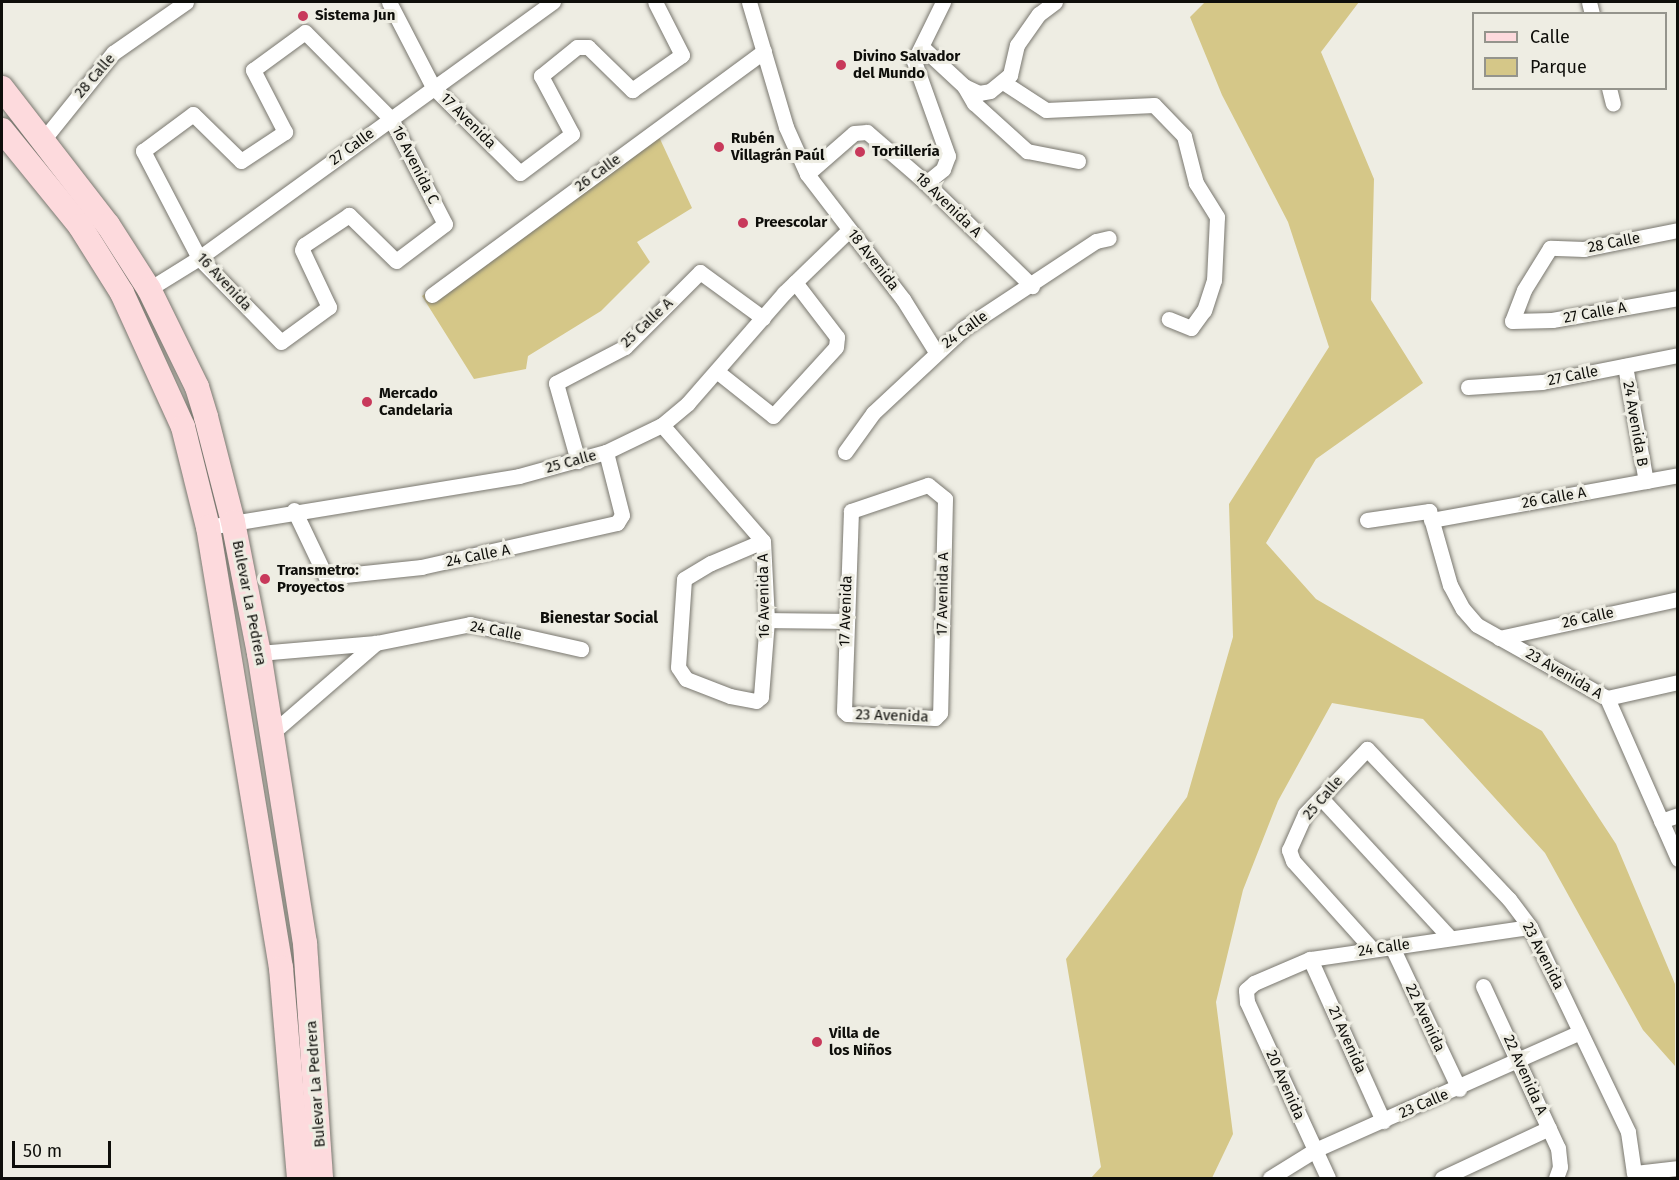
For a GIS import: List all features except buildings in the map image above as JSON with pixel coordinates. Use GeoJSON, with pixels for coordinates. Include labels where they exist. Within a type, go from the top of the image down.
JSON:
{"type":"FeatureCollection","features":[{"type":"Feature","properties":{"kind":"main road","name":"Bulevar La Pedrera"},"geometry":{"type":"LineString","coordinates":[[2,88],[108,225],[149,289],[196,387],[233,522],[273,733],[309,973],[321,1179]]}},
{"type":"Feature","properties":{"kind":"main road","name":"Bulevar La Pedrera"},"geometry":{"type":"LineString","coordinates":[[2,130],[80,226],[122,293],[183,427],[208,527],[281,968],[299,1179]]}},
{"type":"Feature","properties":{"kind":"street","name":"28 Calle"},"geometry":{"type":"LineString","coordinates":[[43,140],[114,53],[186,2]]}},
{"type":"Feature","properties":{"kind":"street","name":"17 Avenida"},"geometry":{"type":"LineString","coordinates":[[389,2],[434,87],[520,173],[572,134],[541,79],[543,73],[577,47],[588,47],[632,90],[682,55],[655,2]]}},
{"type":"Feature","properties":{"kind":"street","name":"27 Calle"},"geometry":{"type":"LineString","coordinates":[[149,289],[199,258],[553,2]]}},
{"type":"Feature","properties":{"kind":"street","name":"18 Avenida"},"geometry":{"type":"LineString","coordinates":[[749,2],[786,127],[807,174],[903,299],[936,352]]}},
{"type":"Feature","properties":{"kind":"street"},"geometry":{"type":"LineString","coordinates":[[926,183],[943,169],[948,156],[915,65],[943,2]]}},
{"type":"Feature","properties":{"kind":"street"},"geometry":{"type":"LineString","coordinates":[[964,86],[985,93],[1003,82],[1010,75],[1024,34],[1039,14],[1055,2]]}},
{"type":"Feature","properties":{"kind":"street","name":"16 Avenida C"},"geometry":{"type":"LineString","coordinates":[[241,161],[285,132],[253,70],[305,32],[391,118],[445,224],[396,261],[349,215],[302,247],[329,307],[283,342]]}},
{"type":"Feature","properties":{"kind":"street"},"geometry":{"type":"LineString","coordinates":[[922,46],[964,86],[974,103],[1027,151],[1078,161]]}},
{"type":"Feature","properties":{"kind":"street","name":"26 Calle"},"geometry":{"type":"LineString","coordinates":[[432,295],[764,51]]}},
{"type":"Feature","properties":{"kind":"street"},"geometry":{"type":"LineString","coordinates":[[1003,82],[1046,110],[1154,105],[1184,136],[1196,183],[1217,217],[1214,280],[1204,310],[1191,328],[1169,319]]}},
{"type":"Feature","properties":{"kind":"street"},"geometry":{"type":"LineString","coordinates":[[1609,90],[1613,105]]}},
{"type":"Feature","properties":{"kind":"street","name":"16 Avenida"},"geometry":{"type":"LineString","coordinates":[[241,161],[193,114],[143,151],[199,258],[283,342]]}},
{"type":"Feature","properties":{"kind":"street","name":"18 Avenida A"},"geometry":{"type":"LineString","coordinates":[[807,174],[860,131],[870,134],[926,183],[1032,286]]}},
{"type":"Feature","properties":{"kind":"street","name":"25 Calle"},"geometry":{"type":"LineString","coordinates":[[208,527],[294,510],[519,476],[606,452],[662,425],[718,373],[795,282],[849,230]]}},
{"type":"Feature","properties":{"kind":"street","name":"28 Calle"},"geometry":{"type":"LineString","coordinates":[[1512,321],[1524,290],[1550,248],[1584,249],[1677,230]]}},
{"type":"Feature","properties":{"kind":"street","name":"24 Calle"},"geometry":{"type":"LineString","coordinates":[[845,452],[873,413],[964,328],[1032,286],[1096,241],[1109,238]]}},
{"type":"Feature","properties":{"kind":"street","name":"25 Calle A"},"geometry":{"type":"LineString","coordinates":[[578,460],[556,383],[625,347],[700,272],[763,318]]}},
{"type":"Feature","properties":{"kind":"street"},"geometry":{"type":"LineString","coordinates":[[718,373],[773,416],[836,347],[837,337],[795,282]]}},
{"type":"Feature","properties":{"kind":"street","name":"27 Calle A"},"geometry":{"type":"LineString","coordinates":[[1512,321],[1552,320],[1677,298]]}},
{"type":"Feature","properties":{"kind":"street","name":"27 Calle"},"geometry":{"type":"LineString","coordinates":[[1468,387],[1542,382],[1677,355]]}},
{"type":"Feature","properties":{"kind":"street","name":"24 Avenida B"},"geometry":{"type":"LineString","coordinates":[[1625,366],[1646,481]]}},
{"type":"Feature","properties":{"kind":"street","name":"16 Avenida A"},"geometry":{"type":"LineString","coordinates":[[662,425],[763,541],[767,621],[761,698],[756,701],[710,689],[686,679],[678,667],[683,583],[697,570],[763,541]]}},
{"type":"Feature","properties":{"kind":"street","name":"24 Calle A"},"geometry":{"type":"LineString","coordinates":[[294,510],[328,578],[421,567],[526,546],[617,523],[622,515],[606,452]]}},
{"type":"Feature","properties":{"kind":"street","name":"26 Calle A"},"geometry":{"type":"LineString","coordinates":[[1367,520],[1430,515],[1677,475]]}},
{"type":"Feature","properties":{"kind":"street","name":"17 Avenida"},"geometry":{"type":"LineString","coordinates":[[844,711],[845,621],[851,511],[928,485]]}},
{"type":"Feature","properties":{"kind":"street","name":"17 Avenida A"},"geometry":{"type":"LineString","coordinates":[[928,485],[945,499],[940,713]]}},
{"type":"Feature","properties":{"kind":"street","name":"23 Avenida A"},"geometry":{"type":"LineString","coordinates":[[1430,515],[1450,585],[1463,609],[1477,625],[1607,698],[1677,859]]}},
{"type":"Feature","properties":{"kind":"street","name":"26 Calle"},"geometry":{"type":"LineString","coordinates":[[1499,638],[1677,599]]}},
{"type":"Feature","properties":{"kind":"street"},"geometry":{"type":"LineString","coordinates":[[767,621],[845,621]]}},
{"type":"Feature","properties":{"kind":"street","name":"24 Calle"},"geometry":{"type":"LineString","coordinates":[[259,653],[376,643],[470,624],[581,649]]}},
{"type":"Feature","properties":{"kind":"street","name":"24 Calle"},"geometry":{"type":"LineString","coordinates":[[273,733],[376,643]]}},
{"type":"Feature","properties":{"kind":"street"},"geometry":{"type":"LineString","coordinates":[[1607,698],[1677,682]]}},
{"type":"Feature","properties":{"kind":"street","name":"23 Avenida"},"geometry":{"type":"LineString","coordinates":[[844,711],[934,718],[940,713]]}},
{"type":"Feature","properties":{"kind":"street","name":"25 Calle"},"geometry":{"type":"LineString","coordinates":[[1367,749],[1305,814],[1289,854],[1372,949]]}},
{"type":"Feature","properties":{"kind":"street","name":"23 Avenida"},"geometry":{"type":"LineString","coordinates":[[1367,749],[1509,899],[1530,927],[1628,1132],[1633,1176]]}},
{"type":"Feature","properties":{"kind":"street"},"geometry":{"type":"LineString","coordinates":[[1321,798],[1450,938]]}},
{"type":"Feature","properties":{"kind":"street"},"geometry":{"type":"LineString","coordinates":[[1661,821],[1677,815]]}},
{"type":"Feature","properties":{"kind":"street","name":"24 Calle"},"geometry":{"type":"LineString","coordinates":[[1246,990],[1254,983],[1310,959],[1530,927]]}},
{"type":"Feature","properties":{"kind":"street","name":"22 Avenida"},"geometry":{"type":"LineString","coordinates":[[1392,947],[1459,1089]]}},
{"type":"Feature","properties":{"kind":"street","name":"21 Avenida"},"geometry":{"type":"LineString","coordinates":[[1310,959],[1383,1121]]}},
{"type":"Feature","properties":{"kind":"street","name":"22 Avenida A"},"geometry":{"type":"LineString","coordinates":[[1483,986],[1520,1061],[1549,1128],[1558,1173]]}},
{"type":"Feature","properties":{"kind":"street","name":"20 Avenida"},"geometry":{"type":"LineString","coordinates":[[1246,990],[1247,1002],[1328,1179]]}},
{"type":"Feature","properties":{"kind":"street","name":"23 Calle"},"geometry":{"type":"LineString","coordinates":[[1270,1179],[1315,1150],[1459,1089],[1580,1032]]}},
{"type":"Feature","properties":{"kind":"street"},"geometry":{"type":"LineString","coordinates":[[1442,1179],[1549,1128]]}},
{"type":"Feature","properties":{"kind":"street"},"geometry":{"type":"LineString","coordinates":[[1633,1176],[1677,1168]]}},
{"type":"Feature","properties":{"kind":"green space"},"geometry":{"type":"Polygon","coordinates":[[[1205,2],[1359,2],[1321,52],[1374,179],[1371,300],[1423,383],[1316,459],[1266,543],[1316,599],[1542,731],[1616,844],[1675,984],[1675,1066],[1643,1030],[1545,853],[1423,719],[1332,703],[1278,801],[1243,890],[1216,1002],[1233,1134],[1212,1178],[1091,1178],[1101,1167],[1066,959],[1187,797],[1233,637],[1229,504],[1329,347],[1288,222],[1222,95],[1190,17],[1205,2]]]}},
{"type":"Feature","properties":{"kind":"green space"},"geometry":{"type":"Polygon","coordinates":[[[654,126],[692,208],[637,242],[650,262],[601,311],[528,356],[526,369],[474,379],[422,296],[654,126]]]}},
{"type":"Feature","properties":{"kind":"place","name":"Sistema Jun"},"geometry":{"type":"Point","coordinates":[303,16]}},
{"type":"Feature","properties":{"kind":"place","name":"Divino Salvador del Mundo"},"geometry":{"type":"Point","coordinates":[841,65]}},
{"type":"Feature","properties":{"kind":"place","name":"Rubén Villagrán Paúl"},"geometry":{"type":"Point","coordinates":[719,147]}},
{"type":"Feature","properties":{"kind":"place","name":"Tortillería"},"geometry":{"type":"Point","coordinates":[860,152]}},
{"type":"Feature","properties":{"kind":"place","name":"Preescolar"},"geometry":{"type":"Point","coordinates":[743,223]}},
{"type":"Feature","properties":{"kind":"place","name":"Mercado Candelaria"},"geometry":{"type":"Point","coordinates":[367,402]}},
{"type":"Feature","properties":{"kind":"place","name":"Transmetro: Proyectos"},"geometry":{"type":"Point","coordinates":[265,579]}},
{"type":"Feature","properties":{"kind":"place","name":"Villa de los Niños"},"geometry":{"type":"Point","coordinates":[817,1042]}},
{"type":"Feature","properties":{"kind":"district","name":"Bienestar Social"},"geometry":{"type":"Point","coordinates":[599,618]}}]}
